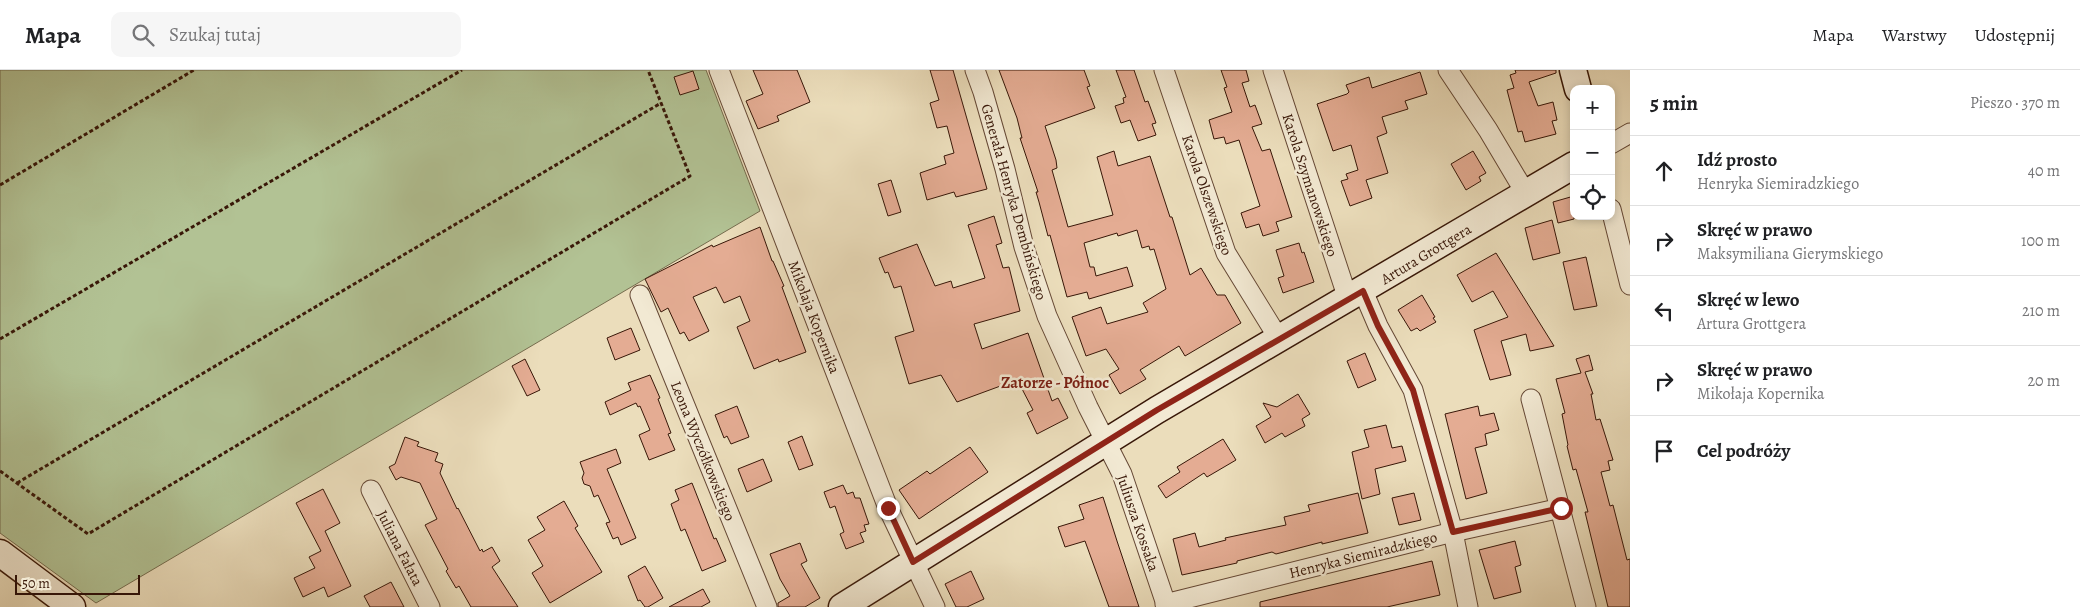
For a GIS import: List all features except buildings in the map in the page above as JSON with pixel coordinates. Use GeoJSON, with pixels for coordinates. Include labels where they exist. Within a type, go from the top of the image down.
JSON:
{"type":"FeatureCollection","features":[{"type":"Feature","properties":{"kind":"street","name":"Mikołaja Kopernika"},"geometry":{"type":"LineString","coordinates":[[719,70],[888,508],[935,607]]}},
{"type":"Feature","properties":{"kind":"street","name":"Generała Henryka Dembińskiego"},"geometry":{"type":"LineString","coordinates":[[975,70],[1000,152],[1024,247],[1046,316],[1088,407],[1106,441]]}},
{"type":"Feature","properties":{"kind":"street","name":"Karola Olszewskiego"},"geometry":{"type":"LineString","coordinates":[[1164,70],[1226,253],[1279,339]]}},
{"type":"Feature","properties":{"kind":"street","name":"Karola Szymanowskiego"},"geometry":{"type":"LineString","coordinates":[[1273,70],[1356,295],[1378,326],[1413,390],[1453,532],[1468,607]]}},
{"type":"Feature","properties":{"kind":"street"},"geometry":{"type":"LineString","coordinates":[[1573,70],[1577,85]]}},
{"type":"Feature","properties":{"kind":"street"},"geometry":{"type":"LineString","coordinates":[[1453,73],[1526,194]]}},
{"type":"Feature","properties":{"kind":"street"},"geometry":{"type":"LineString","coordinates":[[1615,142],[1630,133]]}},
{"type":"Feature","properties":{"kind":"street","name":"Artura Grottgera"},"geometry":{"type":"LineString","coordinates":[[842,607],[1106,441],[1570,168]]}},
{"type":"Feature","properties":{"kind":"street"},"geometry":{"type":"LineString","coordinates":[[1614,220],[1630,284]]}},
{"type":"Feature","properties":{"kind":"street","name":"Leona Wyczółkowskiego"},"geometry":{"type":"LineString","coordinates":[[640,296],[767,607]]}},
{"type":"Feature","properties":{"kind":"street"},"geometry":{"type":"LineString","coordinates":[[1531,399],[1586,607]]}},
{"type":"Feature","properties":{"kind":"street","name":"Juliusza Kossaka"},"geometry":{"type":"LineString","coordinates":[[1106,441],[1122,474],[1166,605]]}},
{"type":"Feature","properties":{"kind":"street","name":"Juliana Fałata"},"geometry":{"type":"LineString","coordinates":[[371,490],[430,607]]}},
{"type":"Feature","properties":{"kind":"street","name":"Henryka Siemiradzkiego"},"geometry":{"type":"LineString","coordinates":[[1166,605],[1453,532],[1561,508]]}},
{"type":"Feature","properties":{"kind":"street"},"geometry":{"type":"LineString","coordinates":[[0,553],[72,607]]}},
{"type":"Feature","properties":{"kind":"path"},"geometry":{"type":"LineString","coordinates":[[0,184],[194,70]]}},
{"type":"Feature","properties":{"kind":"path"},"geometry":{"type":"LineString","coordinates":[[0,338],[462,70]]}},
{"type":"Feature","properties":{"kind":"path"},"geometry":{"type":"LineString","coordinates":[[0,471],[88,534],[690,176],[648,70]]}},
{"type":"Feature","properties":{"kind":"path"},"geometry":{"type":"LineString","coordinates":[[17,483],[661,103]]}},
{"type":"Feature","properties":{"kind":"green space"},"geometry":{"type":"Polygon","coordinates":[[[0,70],[706,70],[760,211],[96,603],[0,533],[0,70]]]}},
{"type":"Feature","properties":{"kind":"district","name":"Zatorze - Północ"},"geometry":{"type":"Point","coordinates":[1055,382]}},
{"type":"Feature","properties":{"kind":"route"},"geometry":{"type":"LineString","coordinates":[[888,508],[913,562],[1157,410],[1363,291],[1378,326],[1413,390],[1453,532],[1561,508]]}}]}
